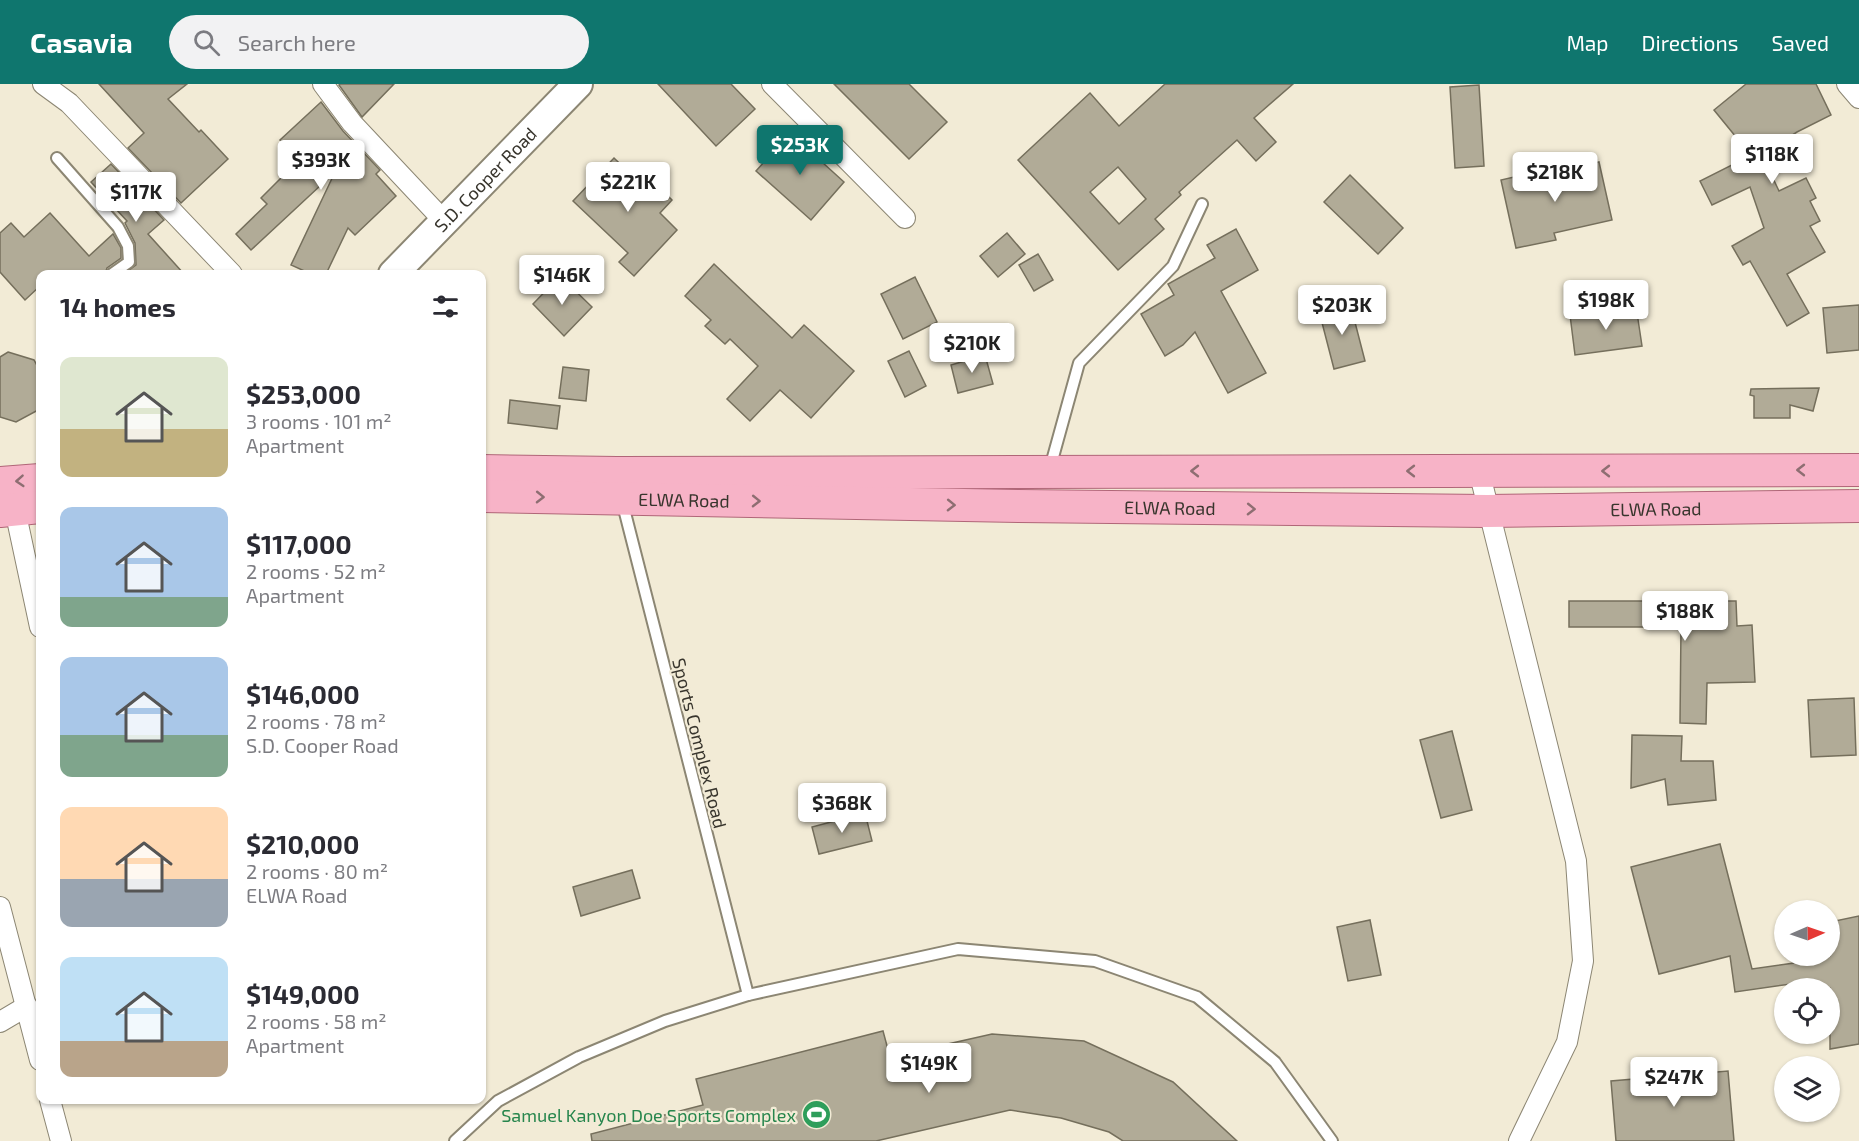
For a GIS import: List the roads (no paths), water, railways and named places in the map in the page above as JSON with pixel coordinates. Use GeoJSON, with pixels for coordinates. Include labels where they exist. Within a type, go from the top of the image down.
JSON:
{"type":"FeatureCollection","features":[{"type":"Feature","properties":{"kind":"main road","name":"ELWA Road"},"geometry":{"type":"LineString","coordinates":[[486,471],[629,473],[1859,470]]}},
{"type":"Feature","properties":{"kind":"main road"},"geometry":{"type":"LineString","coordinates":[[0,483],[36,480]]}},
{"type":"Feature","properties":{"kind":"main road","name":"ELWA Road"},"geometry":{"type":"LineString","coordinates":[[486,496],[1007,506],[1487,511],[1859,507]]}},
{"type":"Feature","properties":{"kind":"street"},"geometry":{"type":"LineString","coordinates":[[43,84],[69,103],[228,270]]}},
{"type":"Feature","properties":{"kind":"street"},"geometry":{"type":"LineString","coordinates":[[323,84],[352,123],[444,221]]}},
{"type":"Feature","properties":{"kind":"street","name":"S.D. Cooper Road"},"geometry":{"type":"LineString","coordinates":[[397,270],[578,84]]}},
{"type":"Feature","properties":{"kind":"street"},"geometry":{"type":"LineString","coordinates":[[772,84],[905,218]]}},
{"type":"Feature","properties":{"kind":"street"},"geometry":{"type":"LineString","coordinates":[[1848,84],[1859,98]]}},
{"type":"Feature","properties":{"kind":"street"},"geometry":{"type":"LineString","coordinates":[[1479,471],[1487,511],[1576,861],[1583,961],[1567,1042],[1519,1141]]}},
{"type":"Feature","properties":{"kind":"street"},"geometry":{"type":"LineString","coordinates":[[18,510],[36,606]]}},
{"type":"Feature","properties":{"kind":"street"},"geometry":{"type":"LineString","coordinates":[[0,907],[36,1043]]}},
{"type":"Feature","properties":{"kind":"street"},"geometry":{"type":"LineString","coordinates":[[0,1022],[27,1006]]}},
{"type":"Feature","properties":{"kind":"street"},"geometry":{"type":"LineString","coordinates":[[51,1104],[61,1141]]}},
{"type":"Feature","properties":{"kind":"lane"},"geometry":{"type":"LineString","coordinates":[[57,158],[118,227],[128,246],[129,262],[118,270]]}},
{"type":"Feature","properties":{"kind":"lane"},"geometry":{"type":"LineString","coordinates":[[1049,471],[1079,363],[1173,266],[1202,204]]}},
{"type":"Feature","properties":{"kind":"lane","name":"Sports Complex Road"},"geometry":{"type":"LineString","coordinates":[[621,498],[748,995]]}},
{"type":"Feature","properties":{"kind":"lane"},"geometry":{"type":"LineString","coordinates":[[455,1141],[498,1101],[579,1057],[665,1021],[748,995],[958,948],[1095,961],[1197,997],[1275,1062],[1332,1141]]}},
{"type":"Feature","properties":{"kind":"place","name":"Samuel Kanyon Doe Sports Complex"},"geometry":{"type":"Point","coordinates":[817,1115]}}]}
